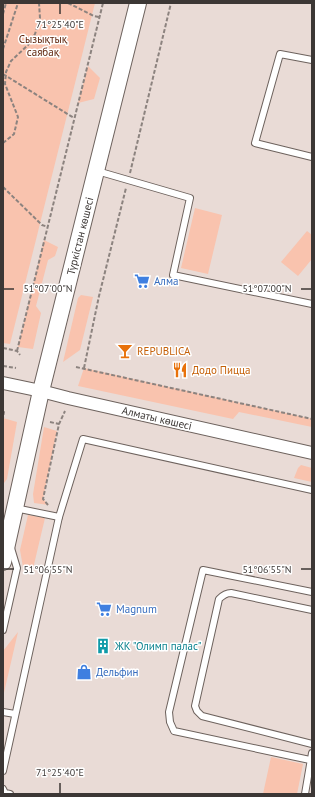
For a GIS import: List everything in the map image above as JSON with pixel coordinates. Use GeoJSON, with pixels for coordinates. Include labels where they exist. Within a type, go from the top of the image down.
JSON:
{"type":"FeatureCollection","features":[{"type":"Feature","properties":{"kind":"main road","name":"Түркістан көшесі"},"geometry":{"type":"LineString","coordinates":[[3,562],[41,391],[138,3]]}},
{"type":"Feature","properties":{"kind":"street","name":"Алматы көшесі"},"geometry":{"type":"LineString","coordinates":[[3,383],[312,453]]}},
{"type":"Feature","properties":{"kind":"lane"},"geometry":{"type":"LineString","coordinates":[[312,60],[280,54],[255,142],[312,157]]}},
{"type":"Feature","properties":{"kind":"lane"},"geometry":{"type":"LineString","coordinates":[[96,171],[190,198],[173,275],[312,304]]}},
{"type":"Feature","properties":{"kind":"lane"},"geometry":{"type":"LineString","coordinates":[[3,771],[59,517],[83,439],[312,490]]}},
{"type":"Feature","properties":{"kind":"lane"},"geometry":{"type":"LineString","coordinates":[[15,508],[59,517]]}},
{"type":"Feature","properties":{"kind":"lane"},"geometry":{"type":"LineString","coordinates":[[3,630],[17,568],[8,539]]}},
{"type":"Feature","properties":{"kind":"lane"},"geometry":{"type":"LineString","coordinates":[[310,760],[174,731],[170,722],[169,712],[203,570],[312,592]]}},
{"type":"Feature","properties":{"kind":"lane"},"geometry":{"type":"LineString","coordinates":[[312,610],[231,592],[223,595],[220,599],[195,706],[202,716],[312,744]]}},
{"type":"Feature","properties":{"kind":"lane"},"geometry":{"type":"LineString","coordinates":[[3,712],[15,714]]}},
{"type":"Feature","properties":{"kind":"lane"},"geometry":{"type":"LineString","coordinates":[[305,794],[312,752]]}},
{"type":"Feature","properties":{"kind":"lane"},"geometry":{"type":"LineString","coordinates":[[3,789],[5,793],[10,794]]}},
{"type":"Feature","properties":{"kind":"path"},"geometry":{"type":"LineString","coordinates":[[3,14],[6,3]]}},
{"type":"Feature","properties":{"kind":"path"},"geometry":{"type":"LineString","coordinates":[[3,49],[18,3]]}},
{"type":"Feature","properties":{"kind":"path"},"geometry":{"type":"LineString","coordinates":[[3,143],[14,134],[18,117],[5,84],[4,75],[11,61],[28,46],[35,34],[40,18],[39,3]]}},
{"type":"Feature","properties":{"kind":"path"},"geometry":{"type":"LineString","coordinates":[[68,3],[94,16],[100,17]]}},
{"type":"Feature","properties":{"kind":"path"},"geometry":{"type":"LineString","coordinates":[[20,355],[17,350],[103,3]]}},
{"type":"Feature","properties":{"kind":"path"},"geometry":{"type":"LineString","coordinates":[[4,75],[74,118]]}},
{"type":"Feature","properties":{"kind":"path"},"geometry":{"type":"LineString","coordinates":[[3,187],[42,225],[48,227]]}},
{"type":"Feature","properties":{"kind":"path"},"geometry":{"type":"LineString","coordinates":[[3,348],[17,350]]}},
{"type":"Feature","properties":{"kind":"path"},"geometry":{"type":"LineString","coordinates":[[3,366],[16,368]]}},
{"type":"Feature","properties":{"kind":"path"},"geometry":{"type":"LineString","coordinates":[[76,366],[312,419]]}},
{"type":"Feature","properties":{"kind":"path"},"geometry":{"type":"LineString","coordinates":[[51,515],[51,507],[43,499],[59,424],[65,411]]}},
{"type":"Feature","properties":{"kind":"path"},"geometry":{"type":"LineString","coordinates":[[3,412],[3,418]]}},
{"type":"Feature","properties":{"kind":"path"},"geometry":{"type":"LineString","coordinates":[[50,422],[59,424]]}},
{"type":"Feature","properties":{"kind":"green space","name":"Сызықтық саябақ"},"geometry":{"type":"Polygon","coordinates":[[[3,3],[95,3],[10,344],[3,343],[3,3]]]}},
{"type":"Feature","properties":{"kind":"green space"},"geometry":{"type":"Polygon","coordinates":[[[88,66],[100,78],[94,99],[78,103],[88,66]]]}},
{"type":"Feature","properties":{"kind":"green space"},"geometry":{"type":"Polygon","coordinates":[[[195,208],[222,215],[208,274],[181,268],[195,208]]]}},
{"type":"Feature","properties":{"kind":"green space"},"geometry":{"type":"Polygon","coordinates":[[[307,231],[312,235],[312,259],[298,276],[281,262],[307,231]]]}},
{"type":"Feature","properties":{"kind":"green space"},"geometry":{"type":"Polygon","coordinates":[[[44,240],[58,247],[55,256],[48,260],[36,306],[41,313],[33,349],[18,347],[44,240]]]}},
{"type":"Feature","properties":{"kind":"green space"},"geometry":{"type":"Polygon","coordinates":[[[81,295],[93,297],[80,350],[63,362],[78,298],[81,295]]]}},
{"type":"Feature","properties":{"kind":"green space"},"geometry":{"type":"Polygon","coordinates":[[[84,368],[312,419],[312,427],[239,412],[233,419],[78,386],[84,368]]]}},
{"type":"Feature","properties":{"kind":"green space"},"geometry":{"type":"Polygon","coordinates":[[[3,418],[17,422],[7,479],[4,483],[3,418]]]}},
{"type":"Feature","properties":{"kind":"green space"},"geometry":{"type":"Polygon","coordinates":[[[44,427],[57,431],[43,499],[49,505],[34,503],[33,494],[44,427]]]}},
{"type":"Feature","properties":{"kind":"green space"},"geometry":{"type":"Polygon","coordinates":[[[301,465],[312,468],[312,482],[294,478],[298,468],[301,465]]]}},
{"type":"Feature","properties":{"kind":"green space"},"geometry":{"type":"Polygon","coordinates":[[[28,515],[45,518],[32,573],[24,573],[20,550],[28,515]]]}},
{"type":"Feature","properties":{"kind":"green space"},"geometry":{"type":"Polygon","coordinates":[[[18,632],[3,697],[3,651],[18,632]]]}},
{"type":"Feature","properties":{"kind":"green space"},"geometry":{"type":"Polygon","coordinates":[[[271,757],[303,764],[297,794],[263,794],[271,757]]]}},
{"type":"Feature","properties":{"kind":"place","name":"Алма"},"geometry":{"type":"Point","coordinates":[142,281]}},
{"type":"Feature","properties":{"kind":"place","name":"REPUBLICA"},"geometry":{"type":"Point","coordinates":[125,351]}},
{"type":"Feature","properties":{"kind":"place","name":"Додо Пицца"},"geometry":{"type":"Point","coordinates":[180,370]}},
{"type":"Feature","properties":{"kind":"place","name":"Magnum"},"geometry":{"type":"Point","coordinates":[104,609]}},
{"type":"Feature","properties":{"kind":"place","name":"ЖК \"Олимп палас\""},"geometry":{"type":"Point","coordinates":[103,646]}},
{"type":"Feature","properties":{"kind":"place","name":"Дельфин"},"geometry":{"type":"Point","coordinates":[84,672]}}]}
